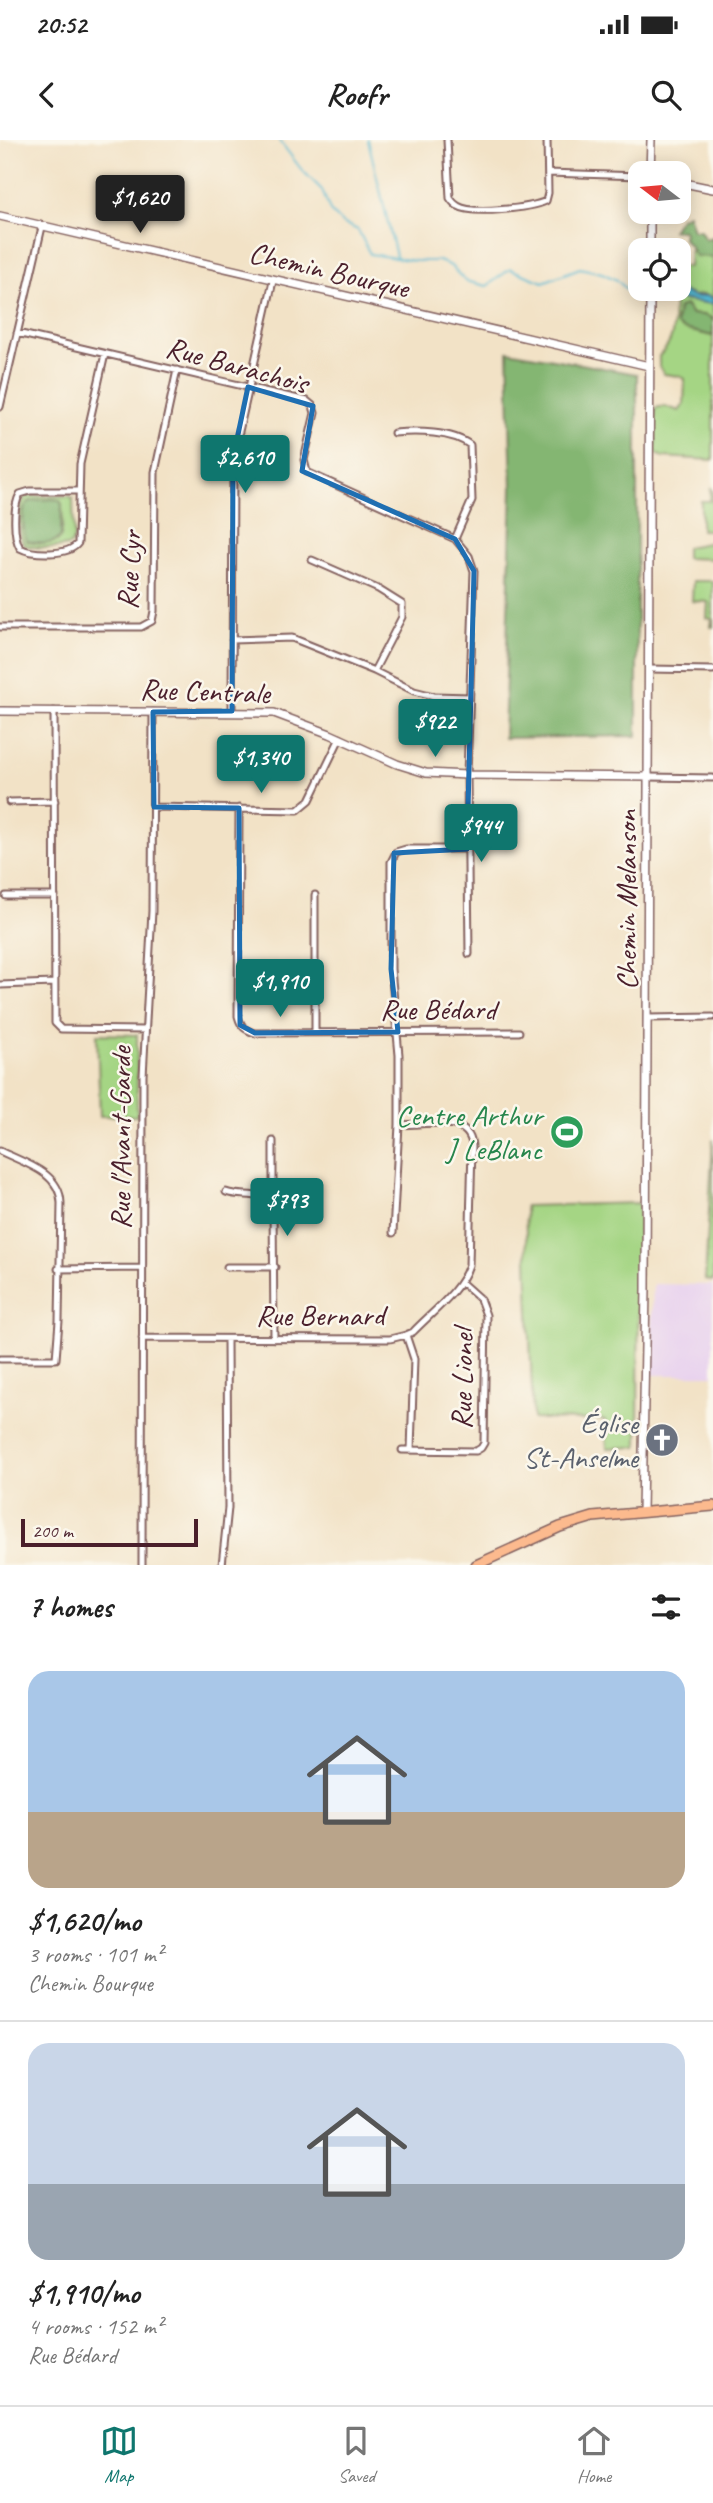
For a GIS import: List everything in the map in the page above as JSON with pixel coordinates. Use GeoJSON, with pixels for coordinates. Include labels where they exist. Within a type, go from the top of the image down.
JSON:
{"type":"FeatureCollection","features":[{"type":"Feature","properties":{"kind":"main road"},"geometry":{"type":"LineString","coordinates":[[476,1565],[560,1527],[593,1517],[713,1506]]}},
{"type":"Feature","properties":{"kind":"street"},"geometry":{"type":"LineString","coordinates":[[447,140],[450,198],[459,207],[478,210],[534,207],[546,201],[547,140]]}},
{"type":"Feature","properties":{"kind":"street"},"geometry":{"type":"LineString","coordinates":[[650,140],[650,161]]}},
{"type":"Feature","properties":{"kind":"street"},"geometry":{"type":"LineString","coordinates":[[548,173],[628,176]]}},
{"type":"Feature","properties":{"kind":"street"},"geometry":{"type":"LineString","coordinates":[[691,184],[713,188]]}},
{"type":"Feature","properties":{"kind":"street","name":"Chemin Bourque"},"geometry":{"type":"LineString","coordinates":[[0,216],[649,366]]}},
{"type":"Feature","properties":{"kind":"street"},"geometry":{"type":"LineString","coordinates":[[0,407],[42,227]]}},
{"type":"Feature","properties":{"kind":"street"},"geometry":{"type":"LineString","coordinates":[[232,711],[233,458],[273,281]]}},
{"type":"Feature","properties":{"kind":"street","name":"Chemin Melanson"},"geometry":{"type":"LineString","coordinates":[[642,1512],[648,1018],[650,301]]}},
{"type":"Feature","properties":{"kind":"street","name":"Rue Barachois"},"geometry":{"type":"LineString","coordinates":[[17,333],[304,400],[313,406],[315,414],[303,462],[309,473],[455,539]]}},
{"type":"Feature","properties":{"kind":"street"},"geometry":{"type":"LineString","coordinates":[[79,491],[30,491],[20,494],[17,501],[16,539],[20,548],[30,552],[65,552],[75,547],[79,538],[82,452],[105,354]]}},
{"type":"Feature","properties":{"kind":"street","name":"Rue Cyr"},"geometry":{"type":"LineString","coordinates":[[0,627],[141,627],[148,625],[153,619],[155,471],[177,370]]}},
{"type":"Feature","properties":{"kind":"street"},"geometry":{"type":"LineString","coordinates":[[394,433],[420,430],[458,439],[470,445],[472,500],[455,539],[469,556],[474,571],[467,775],[469,954]]}},
{"type":"Feature","properties":{"kind":"street"},"geometry":{"type":"LineString","coordinates":[[312,560],[378,589],[402,604],[402,617],[374,671]]}},
{"type":"Feature","properties":{"kind":"street"},"geometry":{"type":"LineString","coordinates":[[232,640],[292,638],[374,671],[414,691],[434,696],[469,697]]}},
{"type":"Feature","properties":{"kind":"street"},"geometry":{"type":"LineString","coordinates":[[649,669],[713,670]]}},
{"type":"Feature","properties":{"kind":"street","name":"Rue Centrale"},"geometry":{"type":"LineString","coordinates":[[0,711],[274,713],[340,738],[397,764],[426,773],[649,776]]}},
{"type":"Feature","properties":{"kind":"street"},"geometry":{"type":"LineString","coordinates":[[54,711],[54,1021],[59,1029],[144,1030]]}},
{"type":"Feature","properties":{"kind":"street","name":"Rue l'Avant-Garde"},"geometry":{"type":"LineString","coordinates":[[142,1565],[144,1030],[152,911],[153,712]]}},
{"type":"Feature","properties":{"kind":"street"},"geometry":{"type":"LineString","coordinates":[[154,807],[298,810],[310,800],[340,738]]}},
{"type":"Feature","properties":{"kind":"street"},"geometry":{"type":"LineString","coordinates":[[649,776],[713,778]]}},
{"type":"Feature","properties":{"kind":"street"},"geometry":{"type":"LineString","coordinates":[[9,802],[55,801]]}},
{"type":"Feature","properties":{"kind":"street","name":"Rue Bédard"},"geometry":{"type":"LineString","coordinates":[[239,808],[239,1016],[240,1025],[246,1030],[255,1033],[519,1032]]}},
{"type":"Feature","properties":{"kind":"street"},"geometry":{"type":"LineString","coordinates":[[393,1233],[399,1125],[398,1032],[391,969],[393,855],[406,849],[467,849]]}},
{"type":"Feature","properties":{"kind":"street"},"geometry":{"type":"LineString","coordinates":[[315,895],[315,1032]]}},
{"type":"Feature","properties":{"kind":"street"},"geometry":{"type":"LineString","coordinates":[[6,896],[55,896]]}},
{"type":"Feature","properties":{"kind":"street"},"geometry":{"type":"LineString","coordinates":[[0,985],[54,983]]}},
{"type":"Feature","properties":{"kind":"street"},"geometry":{"type":"LineString","coordinates":[[648,1018],[713,1017]]}},
{"type":"Feature","properties":{"kind":"street","name":"Rue Bernard"},"geometry":{"type":"LineString","coordinates":[[142,1338],[390,1339],[413,1332],[461,1282],[469,1265],[472,1138],[459,1126],[399,1125]]}},
{"type":"Feature","properties":{"kind":"street"},"geometry":{"type":"LineString","coordinates":[[274,1141],[274,1339]]}},
{"type":"Feature","properties":{"kind":"street"},"geometry":{"type":"LineString","coordinates":[[0,1161],[2,1152],[41,1171],[53,1181],[60,1193],[60,1321],[56,1359],[0,1359]]}},
{"type":"Feature","properties":{"kind":"street"},"geometry":{"type":"LineString","coordinates":[[226,1192],[262,1196],[273,1205]]}},
{"type":"Feature","properties":{"kind":"street"},"geometry":{"type":"LineString","coordinates":[[227,1266],[275,1267]]}},
{"type":"Feature","properties":{"kind":"street"},"geometry":{"type":"LineString","coordinates":[[58,1269],[142,1268]]}},
{"type":"Feature","properties":{"kind":"street","name":"Rue Lionel"},"geometry":{"type":"LineString","coordinates":[[402,1450],[476,1451],[484,1443],[486,1315],[480,1299],[461,1282]]}},
{"type":"Feature","properties":{"kind":"street"},"geometry":{"type":"LineString","coordinates":[[406,1335],[414,1359],[411,1450]]}},
{"type":"Feature","properties":{"kind":"street"},"geometry":{"type":"LineString","coordinates":[[222,1565],[228,1508],[227,1339]]}},
{"type":"Feature","properties":{"kind":"highlighted area"},"geometry":{"type":"Polygon","coordinates":[[[248,387],[313,406],[302,471],[455,539],[474,571],[467,849],[394,853],[391,969],[398,1032],[255,1033],[240,1025],[239,808],[154,807],[153,712],[232,711],[233,458],[248,387]]]}},
{"type":"Feature","properties":{"kind":"shaded area"},"geometry":{"type":"Polygon","coordinates":[[[653,1284],[713,1285],[713,1375],[650,1375],[653,1284]]]}},
{"type":"Feature","properties":{"kind":"green space"},"geometry":{"type":"Polygon","coordinates":[[[676,224],[691,224],[693,230],[700,230],[705,239],[713,237],[713,257],[695,256],[691,248],[691,238],[683,238],[684,230],[672,230],[676,224]]]}},
{"type":"Feature","properties":{"kind":"green space"},"geometry":{"type":"Polygon","coordinates":[[[691,248],[697,255],[713,257],[713,298],[703,294],[693,296],[691,248]]]}},
{"type":"Feature","properties":{"kind":"green space"},"geometry":{"type":"Polygon","coordinates":[[[674,301],[713,304],[713,319],[704,315],[693,315],[687,307],[678,308],[676,322],[683,329],[713,336],[713,460],[662,457],[656,453],[655,408],[665,406],[679,411],[684,404],[685,379],[664,374],[659,367],[659,356],[672,336],[674,301]]]}},
{"type":"Feature","properties":{"kind":"green space"},"geometry":{"type":"Polygon","coordinates":[[[685,305],[691,314],[713,319],[713,336],[676,325],[678,308],[685,305]]]}},
{"type":"Feature","properties":{"kind":"green space"},"geometry":{"type":"Polygon","coordinates":[[[508,351],[637,374],[637,736],[504,738],[512,489],[508,351]]]}},
{"type":"Feature","properties":{"kind":"green space"},"geometry":{"type":"Polygon","coordinates":[[[711,487],[713,530],[701,530],[701,501],[710,501],[711,487]]]}},
{"type":"Feature","properties":{"kind":"green space"},"geometry":{"type":"Polygon","coordinates":[[[25,497],[73,498],[74,538],[71,545],[48,548],[24,545],[20,521],[25,497]],[[53,499],[34,501],[25,508],[25,538],[42,544],[59,540],[63,516],[61,502],[53,499]]]}},
{"type":"Feature","properties":{"kind":"green space"},"geometry":{"type":"Polygon","coordinates":[[[53,499],[62,504],[61,536],[45,543],[27,541],[23,521],[26,505],[34,500],[53,499]]]}},
{"type":"Feature","properties":{"kind":"green space"},"geometry":{"type":"Polygon","coordinates":[[[713,542],[713,559],[686,558],[686,547],[713,542]]]}},
{"type":"Feature","properties":{"kind":"green space"},"geometry":{"type":"Polygon","coordinates":[[[693,581],[713,581],[713,627],[712,619],[707,618],[708,602],[692,601],[693,581]]]}},
{"type":"Feature","properties":{"kind":"green space"},"geometry":{"type":"Polygon","coordinates":[[[97,1034],[137,1035],[137,1116],[100,1116],[97,1034]]]}},
{"type":"Feature","properties":{"kind":"green space"},"geometry":{"type":"Polygon","coordinates":[[[713,1139],[713,1281],[705,1280],[713,1139]]]}},
{"type":"Feature","properties":{"kind":"green space"},"geometry":{"type":"Polygon","coordinates":[[[639,1203],[638,1447],[607,1448],[605,1420],[533,1419],[525,1206],[639,1203]]]}},
{"type":"Feature","properties":{"kind":"water"},"geometry":{"type":"Polygon","coordinates":[[[691,296],[710,296],[713,298],[713,304],[691,301],[691,296]]]}},
{"type":"Feature","properties":{"kind":"waterway"},"geometry":{"type":"LineString","coordinates":[[279,140],[301,169],[322,190],[330,211],[342,223],[358,230],[370,254],[415,261],[439,261],[451,266],[465,281],[487,286],[510,269],[543,282],[580,268],[617,280],[628,291]]}},
{"type":"Feature","properties":{"kind":"waterway"},"geometry":{"type":"LineString","coordinates":[[368,140],[396,256]]}},
{"type":"Feature","properties":{"kind":"place","name":"Centre Arthur J LeBlanc"},"geometry":{"type":"Point","coordinates":[567,1132]}},
{"type":"Feature","properties":{"kind":"place","name":"Église St-Anselme"},"geometry":{"type":"Point","coordinates":[662,1440]}}]}
